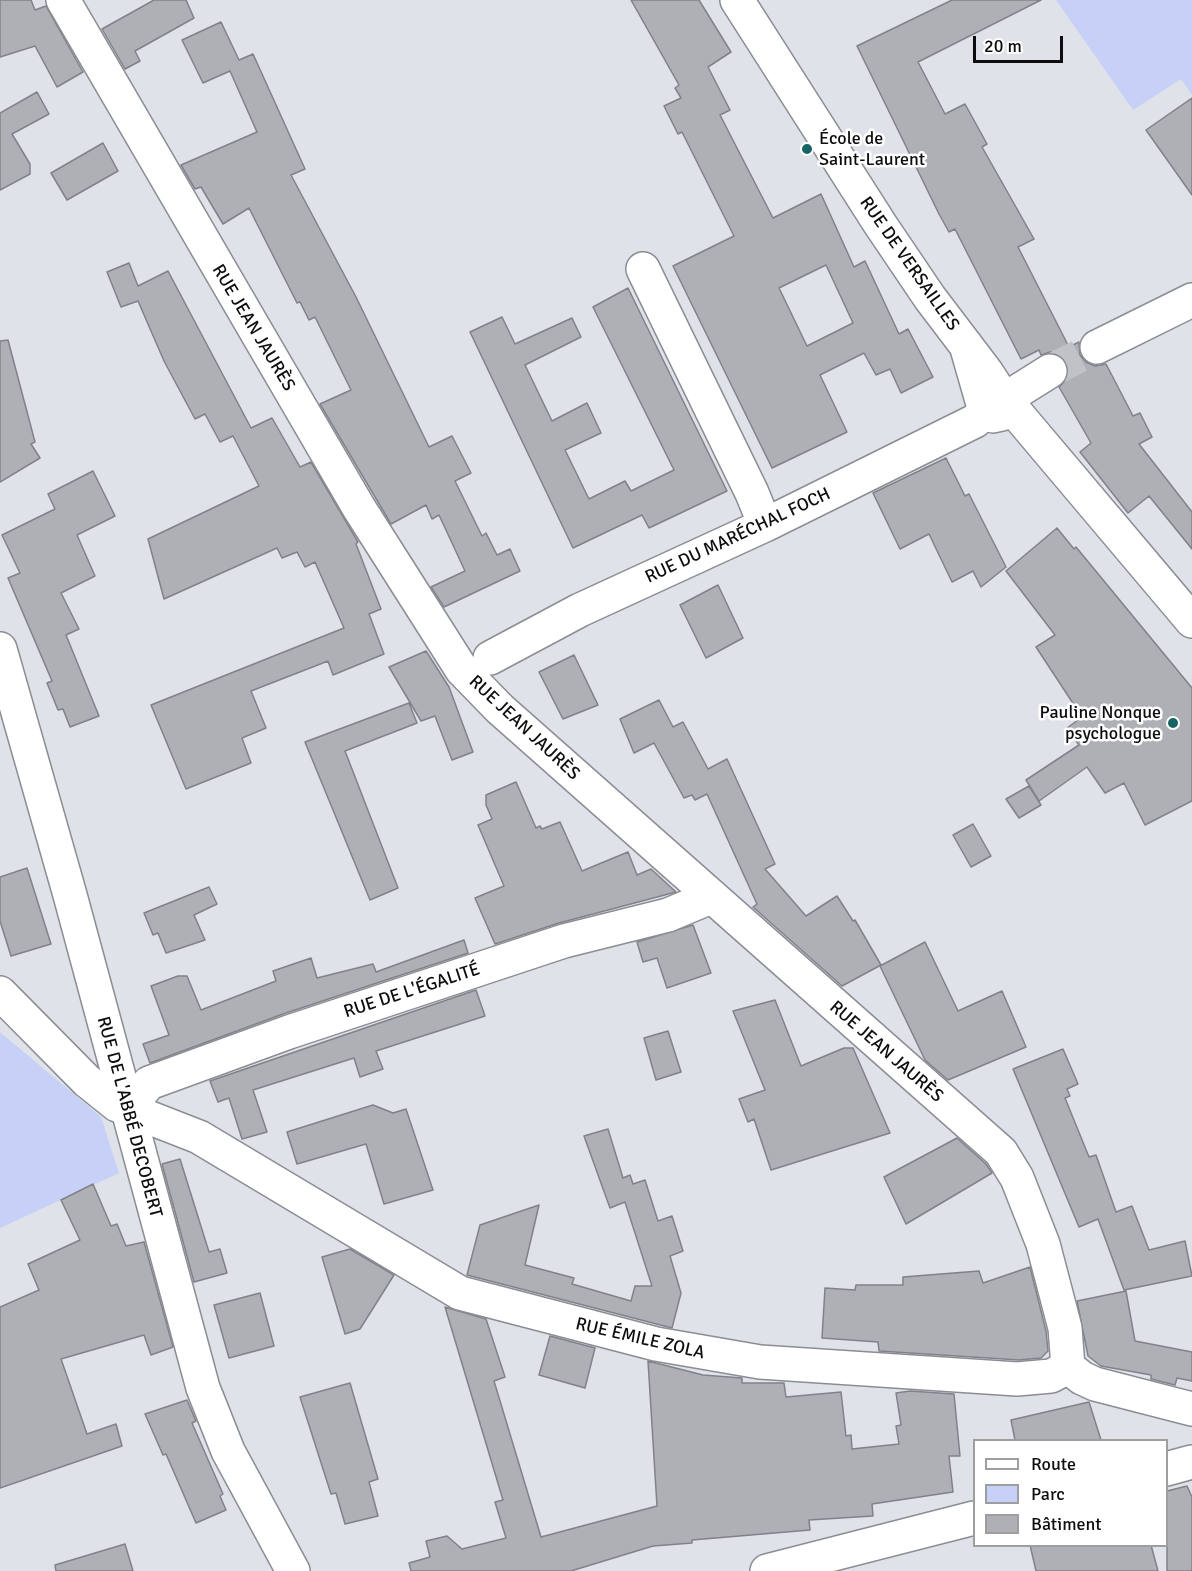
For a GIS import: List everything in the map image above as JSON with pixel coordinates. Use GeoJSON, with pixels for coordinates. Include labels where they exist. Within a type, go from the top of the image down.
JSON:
{"type":"FeatureCollection","features":[{"type":"Feature","properties":{"kind":"street","name":"RUE JEAN JAURÈS"},"geometry":{"type":"LineString","coordinates":[[63,0],[359,508],[462,670],[500,709],[1001,1152],[1017,1178],[1043,1244],[1065,1328],[1068,1366]]}},
{"type":"Feature","properties":{"kind":"street","name":"RUE DE VERSAILLES"},"geometry":{"type":"LineString","coordinates":[[737,0],[837,160],[930,298],[966,345],[1002,406],[1192,621]]}},
{"type":"Feature","properties":{"kind":"street"},"geometry":{"type":"LineString","coordinates":[[643,269],[747,482],[765,525]]}},
{"type":"Feature","properties":{"kind":"street"},"geometry":{"type":"LineString","coordinates":[[1097,347],[1192,300]]}},
{"type":"Feature","properties":{"kind":"street","name":"RUE DU MARÉCHAL FOCH"},"geometry":{"type":"LineString","coordinates":[[490,657],[580,610],[765,525],[975,421],[1002,406],[1050,371]]}},
{"type":"Feature","properties":{"kind":"street","name":"RUE DE L'ABBÉ DECOBERT"},"geometry":{"type":"LineString","coordinates":[[0,649],[70,895],[211,1412],[228,1451],[293,1571]]}},
{"type":"Feature","properties":{"kind":"street","name":"RUE DE L'ÉGALITÉ"},"geometry":{"type":"LineString","coordinates":[[127,1110],[149,1083],[289,1032],[564,940],[668,915],[711,897]]}},
{"type":"Feature","properties":{"kind":"street","name":"RUE ÉMILE ZOLA"},"geometry":{"type":"LineString","coordinates":[[2,998],[87,1081],[127,1110],[199,1137],[445,1285],[493,1303],[656,1344],[760,1362],[1017,1379],[1051,1376],[1068,1366]]}},
{"type":"Feature","properties":{"kind":"street"},"geometry":{"type":"LineString","coordinates":[[1068,1366],[1082,1378],[1095,1384],[1192,1409]]}},
{"type":"Feature","properties":{"kind":"street"},"geometry":{"type":"LineString","coordinates":[[1168,1469],[1192,1462]]}},
{"type":"Feature","properties":{"kind":"street"},"geometry":{"type":"LineString","coordinates":[[767,1571],[973,1519]]}},
{"type":"Feature","properties":{"kind":"green space"},"geometry":{"type":"Polygon","coordinates":[[[1056,0],[1192,0],[1192,95],[1181,79],[1133,110],[1056,0]]]}},
{"type":"Feature","properties":{"kind":"green space"},"geometry":{"type":"Polygon","coordinates":[[[0,1032],[101,1117],[119,1173],[0,1228],[0,1032]]]}},
{"type":"Feature","properties":{"kind":"building"},"geometry":{"type":"Polygon","coordinates":[[[0,0],[31,0],[35,10],[46,6],[83,72],[57,87],[35,46],[0,57],[0,0]]]}},
{"type":"Feature","properties":{"kind":"building"},"geometry":{"type":"Polygon","coordinates":[[[154,0],[186,0],[194,18],[135,51],[140,61],[125,69],[102,29],[154,0]]]}},
{"type":"Feature","properties":{"kind":"building"},"geometry":{"type":"Polygon","coordinates":[[[631,0],[699,0],[731,52],[708,67],[730,110],[720,115],[773,218],[821,194],[854,267],[865,261],[899,334],[908,329],[933,377],[901,393],[890,369],[876,375],[864,353],[820,375],[847,432],[772,468],[673,266],[734,236],[682,132],[678,134],[664,106],[681,98],[675,88],[679,85],[631,0]],[[826,265],[779,288],[807,346],[853,323],[826,265]]]}},
{"type":"Feature","properties":{"kind":"building"},"geometry":{"type":"Polygon","coordinates":[[[952,0],[1041,0],[918,62],[945,114],[965,104],[987,144],[982,147],[1034,239],[1018,247],[1069,347],[1079,342],[1080,355],[1086,362],[1095,366],[1106,364],[1133,416],[1140,413],[1152,437],[1139,444],[1192,512],[1192,549],[1149,496],[1128,513],[1080,452],[1091,443],[1059,387],[1067,379],[1069,370],[1066,362],[1058,354],[1050,352],[1041,355],[1039,350],[1021,359],[955,229],[949,232],[939,214],[857,46],[952,0]]]}},
{"type":"Feature","properties":{"kind":"building"},"geometry":{"type":"Polygon","coordinates":[[[221,22],[239,60],[253,54],[305,169],[291,175],[356,297],[429,447],[452,436],[471,473],[455,481],[482,536],[486,533],[497,555],[510,549],[520,571],[444,607],[431,587],[465,571],[439,515],[432,519],[426,505],[391,524],[320,404],[351,390],[315,317],[309,320],[300,302],[297,303],[249,208],[223,224],[201,187],[195,189],[181,165],[257,132],[230,71],[203,83],[182,40],[221,22]]]}},
{"type":"Feature","properties":{"kind":"building"},"geometry":{"type":"Polygon","coordinates":[[[37,92],[49,114],[12,134],[30,164],[30,174],[0,190],[0,113],[37,92]]]}},
{"type":"Feature","properties":{"kind":"building"},"geometry":{"type":"Polygon","coordinates":[[[1192,98],[1192,195],[1146,130],[1192,98]]]}},
{"type":"Feature","properties":{"kind":"building"},"geometry":{"type":"Polygon","coordinates":[[[103,143],[118,171],[67,200],[51,173],[103,143]]]}},
{"type":"Feature","properties":{"kind":"building"},"geometry":{"type":"Polygon","coordinates":[[[129,263],[138,286],[168,271],[251,428],[272,418],[300,467],[311,462],[358,542],[356,544],[381,609],[369,614],[384,654],[333,675],[328,661],[251,691],[266,728],[242,738],[251,763],[186,789],[151,705],[344,628],[315,562],[305,567],[297,552],[282,558],[277,548],[164,599],[148,539],[259,486],[233,436],[220,442],[205,414],[195,419],[164,361],[138,301],[121,307],[107,272],[129,263]]]}},
{"type":"Feature","properties":{"kind":"building"},"geometry":{"type":"Polygon","coordinates":[[[628,288],[727,491],[649,528],[642,515],[573,548],[470,332],[502,317],[515,344],[572,318],[581,337],[525,365],[552,421],[587,403],[601,433],[565,450],[589,499],[625,481],[631,491],[674,470],[593,307],[628,288]]]}},
{"type":"Feature","properties":{"kind":"building"},"geometry":{"type":"Polygon","coordinates":[[[8,340],[35,442],[31,444],[40,458],[0,482],[0,341],[8,340]]]}},
{"type":"Feature","properties":{"kind":"building"},"geometry":{"type":"Polygon","coordinates":[[[946,458],[965,496],[969,494],[1006,567],[981,587],[973,571],[952,582],[929,534],[900,549],[873,493],[946,458]]]}},
{"type":"Feature","properties":{"kind":"building"},"geometry":{"type":"Polygon","coordinates":[[[93,471],[115,516],[77,535],[95,576],[61,593],[79,629],[66,635],[99,716],[70,727],[63,709],[58,710],[47,683],[52,681],[8,578],[20,573],[2,535],[55,509],[48,494],[93,471]]]}},
{"type":"Feature","properties":{"kind":"building"},"geometry":{"type":"Polygon","coordinates":[[[1057,528],[1074,549],[1076,547],[1192,688],[1192,801],[1145,825],[1124,783],[1105,793],[1087,767],[1039,801],[1026,780],[1079,745],[1067,728],[1082,717],[1036,647],[1055,635],[1006,571],[1057,528]]]}},
{"type":"Feature","properties":{"kind":"building"},"geometry":{"type":"Polygon","coordinates":[[[718,585],[743,638],[706,658],[680,605],[718,585]]]}},
{"type":"Feature","properties":{"kind":"building"},"geometry":{"type":"Polygon","coordinates":[[[426,651],[449,687],[473,752],[452,760],[435,716],[421,721],[389,667],[426,651]]]}},
{"type":"Feature","properties":{"kind":"building"},"geometry":{"type":"Polygon","coordinates":[[[574,655],[598,705],[563,719],[539,672],[574,655]]]}},
{"type":"Feature","properties":{"kind":"building"},"geometry":{"type":"Polygon","coordinates":[[[659,700],[673,727],[683,722],[708,769],[727,759],[775,864],[765,869],[806,916],[837,896],[853,921],[855,920],[881,965],[842,986],[753,907],[757,904],[707,794],[695,800],[692,795],[684,798],[654,743],[634,753],[620,719],[659,700]]]}},
{"type":"Feature","properties":{"kind":"building"},"geometry":{"type":"Polygon","coordinates":[[[409,703],[417,723],[345,751],[398,888],[370,900],[305,742],[409,703]]]}},
{"type":"Feature","properties":{"kind":"building"},"geometry":{"type":"Polygon","coordinates":[[[516,782],[536,828],[540,826],[542,829],[560,822],[582,871],[628,852],[637,875],[651,869],[676,892],[559,923],[495,944],[475,898],[504,886],[478,825],[492,819],[486,805],[486,795],[516,782]]]}},
{"type":"Feature","properties":{"kind":"building"},"geometry":{"type":"Polygon","coordinates":[[[1029,786],[1041,805],[1019,818],[1006,799],[1029,786]]]}},
{"type":"Feature","properties":{"kind":"building"},"geometry":{"type":"Polygon","coordinates":[[[973,824],[991,856],[971,867],[953,835],[973,824]]]}},
{"type":"Feature","properties":{"kind":"building"},"geometry":{"type":"Polygon","coordinates":[[[27,868],[51,944],[11,956],[0,921],[0,877],[27,868]]]}},
{"type":"Feature","properties":{"kind":"building"},"geometry":{"type":"Polygon","coordinates":[[[209,887],[217,904],[194,915],[205,940],[166,953],[158,933],[153,935],[144,913],[209,887]]]}},
{"type":"Feature","properties":{"kind":"building"},"geometry":{"type":"Polygon","coordinates":[[[693,925],[711,973],[667,988],[657,958],[643,962],[637,942],[693,925]]]}},
{"type":"Feature","properties":{"kind":"building"},"geometry":{"type":"Polygon","coordinates":[[[464,940],[468,953],[283,1014],[150,1063],[143,1044],[169,1035],[151,986],[178,976],[187,976],[201,1010],[276,981],[273,971],[311,958],[317,978],[373,964],[376,972],[464,940]]]}},
{"type":"Feature","properties":{"kind":"building"},"geometry":{"type":"Polygon","coordinates":[[[925,942],[958,1011],[1002,991],[1026,1047],[948,1080],[925,1060],[880,966],[925,942]]]}},
{"type":"Feature","properties":{"kind":"building"},"geometry":{"type":"Polygon","coordinates":[[[476,990],[485,1016],[376,1051],[383,1069],[360,1077],[354,1058],[253,1090],[267,1132],[242,1139],[229,1098],[218,1102],[210,1081],[476,990]]]}},
{"type":"Feature","properties":{"kind":"building"},"geometry":{"type":"Polygon","coordinates":[[[775,1000],[801,1066],[844,1048],[853,1048],[890,1133],[771,1170],[754,1119],[748,1122],[739,1099],[765,1090],[733,1011],[775,1000]]]}},
{"type":"Feature","properties":{"kind":"building"},"geometry":{"type":"Polygon","coordinates":[[[668,1031],[681,1072],[656,1080],[644,1038],[668,1031]]]}},
{"type":"Feature","properties":{"kind":"building"},"geometry":{"type":"Polygon","coordinates":[[[1063,1049],[1078,1084],[1067,1089],[1070,1096],[1065,1098],[1089,1157],[1096,1155],[1116,1212],[1132,1206],[1149,1250],[1185,1241],[1192,1276],[1124,1290],[1098,1219],[1079,1227],[1013,1069],[1063,1049]]]}},
{"type":"Feature","properties":{"kind":"building"},"geometry":{"type":"Polygon","coordinates":[[[373,1105],[393,1113],[406,1109],[433,1190],[384,1204],[366,1144],[297,1164],[287,1132],[373,1105]]]}},
{"type":"Feature","properties":{"kind":"building"},"geometry":{"type":"Polygon","coordinates":[[[608,1129],[623,1178],[630,1175],[633,1184],[645,1180],[658,1221],[672,1216],[683,1251],[670,1256],[681,1293],[672,1328],[467,1275],[480,1225],[539,1205],[525,1265],[574,1278],[572,1284],[631,1301],[635,1286],[652,1286],[625,1202],[610,1208],[584,1136],[608,1129]]]}},
{"type":"Feature","properties":{"kind":"building"},"geometry":{"type":"Polygon","coordinates":[[[957,1138],[986,1164],[992,1173],[906,1224],[884,1177],[957,1138]]]}},
{"type":"Feature","properties":{"kind":"building"},"geometry":{"type":"Polygon","coordinates":[[[180,1159],[209,1252],[220,1249],[227,1273],[194,1282],[162,1164],[180,1159]]]}},
{"type":"Feature","properties":{"kind":"building"},"geometry":{"type":"Polygon","coordinates":[[[93,1184],[111,1226],[117,1224],[126,1246],[144,1242],[173,1347],[151,1355],[144,1335],[61,1359],[87,1434],[116,1424],[122,1446],[0,1488],[0,1307],[39,1290],[28,1264],[80,1240],[61,1200],[93,1184]]]}},
{"type":"Feature","properties":{"kind":"building"},"geometry":{"type":"Polygon","coordinates":[[[350,1249],[394,1275],[360,1329],[345,1334],[322,1257],[350,1249]]]}},
{"type":"Feature","properties":{"kind":"building"},"geometry":{"type":"Polygon","coordinates":[[[1030,1267],[1046,1331],[1048,1351],[1041,1358],[1019,1360],[879,1351],[878,1342],[822,1338],[825,1288],[855,1290],[856,1285],[903,1285],[903,1277],[979,1271],[983,1283],[1030,1267]]]}},
{"type":"Feature","properties":{"kind":"building"},"geometry":{"type":"Polygon","coordinates":[[[1126,1291],[1135,1341],[1192,1352],[1192,1381],[1177,1378],[1175,1385],[1151,1379],[1151,1375],[1101,1366],[1088,1356],[1077,1301],[1126,1291]]]}},
{"type":"Feature","properties":{"kind":"building"},"geometry":{"type":"Polygon","coordinates":[[[260,1293],[274,1346],[229,1358],[214,1305],[260,1293]]]}},
{"type":"Feature","properties":{"kind":"building"},"geometry":{"type":"Polygon","coordinates":[[[445,1307],[486,1319],[505,1377],[494,1381],[541,1537],[657,1506],[648,1361],[703,1375],[742,1378],[742,1383],[784,1383],[786,1397],[841,1392],[846,1436],[851,1435],[852,1449],[899,1444],[896,1426],[901,1425],[896,1393],[910,1391],[954,1394],[960,1456],[949,1456],[953,1492],[872,1504],[873,1516],[809,1520],[810,1530],[692,1540],[692,1543],[653,1546],[571,1571],[411,1571],[409,1563],[430,1557],[426,1541],[447,1536],[462,1549],[506,1538],[495,1502],[503,1500],[445,1307]]]}},
{"type":"Feature","properties":{"kind":"building"},"geometry":{"type":"Polygon","coordinates":[[[550,1336],[595,1348],[585,1388],[539,1375],[550,1336]]]}},
{"type":"Feature","properties":{"kind":"building"},"geometry":{"type":"Polygon","coordinates":[[[350,1383],[378,1479],[369,1482],[378,1516],[345,1524],[336,1493],[331,1494],[300,1397],[350,1383]]]}},
{"type":"Feature","properties":{"kind":"building"},"geometry":{"type":"Polygon","coordinates":[[[187,1400],[196,1421],[192,1423],[223,1494],[220,1496],[226,1510],[196,1523],[166,1454],[163,1455],[145,1414],[187,1400]]]}},
{"type":"Feature","properties":{"kind":"building"},"geometry":{"type":"Polygon","coordinates":[[[1089,1402],[1101,1439],[1015,1439],[1011,1420],[1089,1402]]]}},
{"type":"Feature","properties":{"kind":"building"},"geometry":{"type":"Polygon","coordinates":[[[1187,1486],[1192,1497],[1192,1571],[1167,1571],[1168,1491],[1187,1486]]]}},
{"type":"Feature","properties":{"kind":"building"},"geometry":{"type":"Polygon","coordinates":[[[125,1544],[133,1571],[56,1571],[55,1565],[125,1544]]]}},
{"type":"Feature","properties":{"kind":"building"},"geometry":{"type":"Polygon","coordinates":[[[1030,1547],[1152,1547],[1158,1571],[1036,1571],[1030,1547]]]}},
{"type":"Feature","properties":{"kind":"tunnel"},"geometry":{"type":"LineString","coordinates":[[1050,371],[1097,347]]}},
{"type":"Feature","properties":{"kind":"place","name":"École de Saint-Laurent"},"geometry":{"type":"Point","coordinates":[807,149]}},
{"type":"Feature","properties":{"kind":"place","name":"Pauline Nonque psychologue"},"geometry":{"type":"Point","coordinates":[1173,723]}}]}
